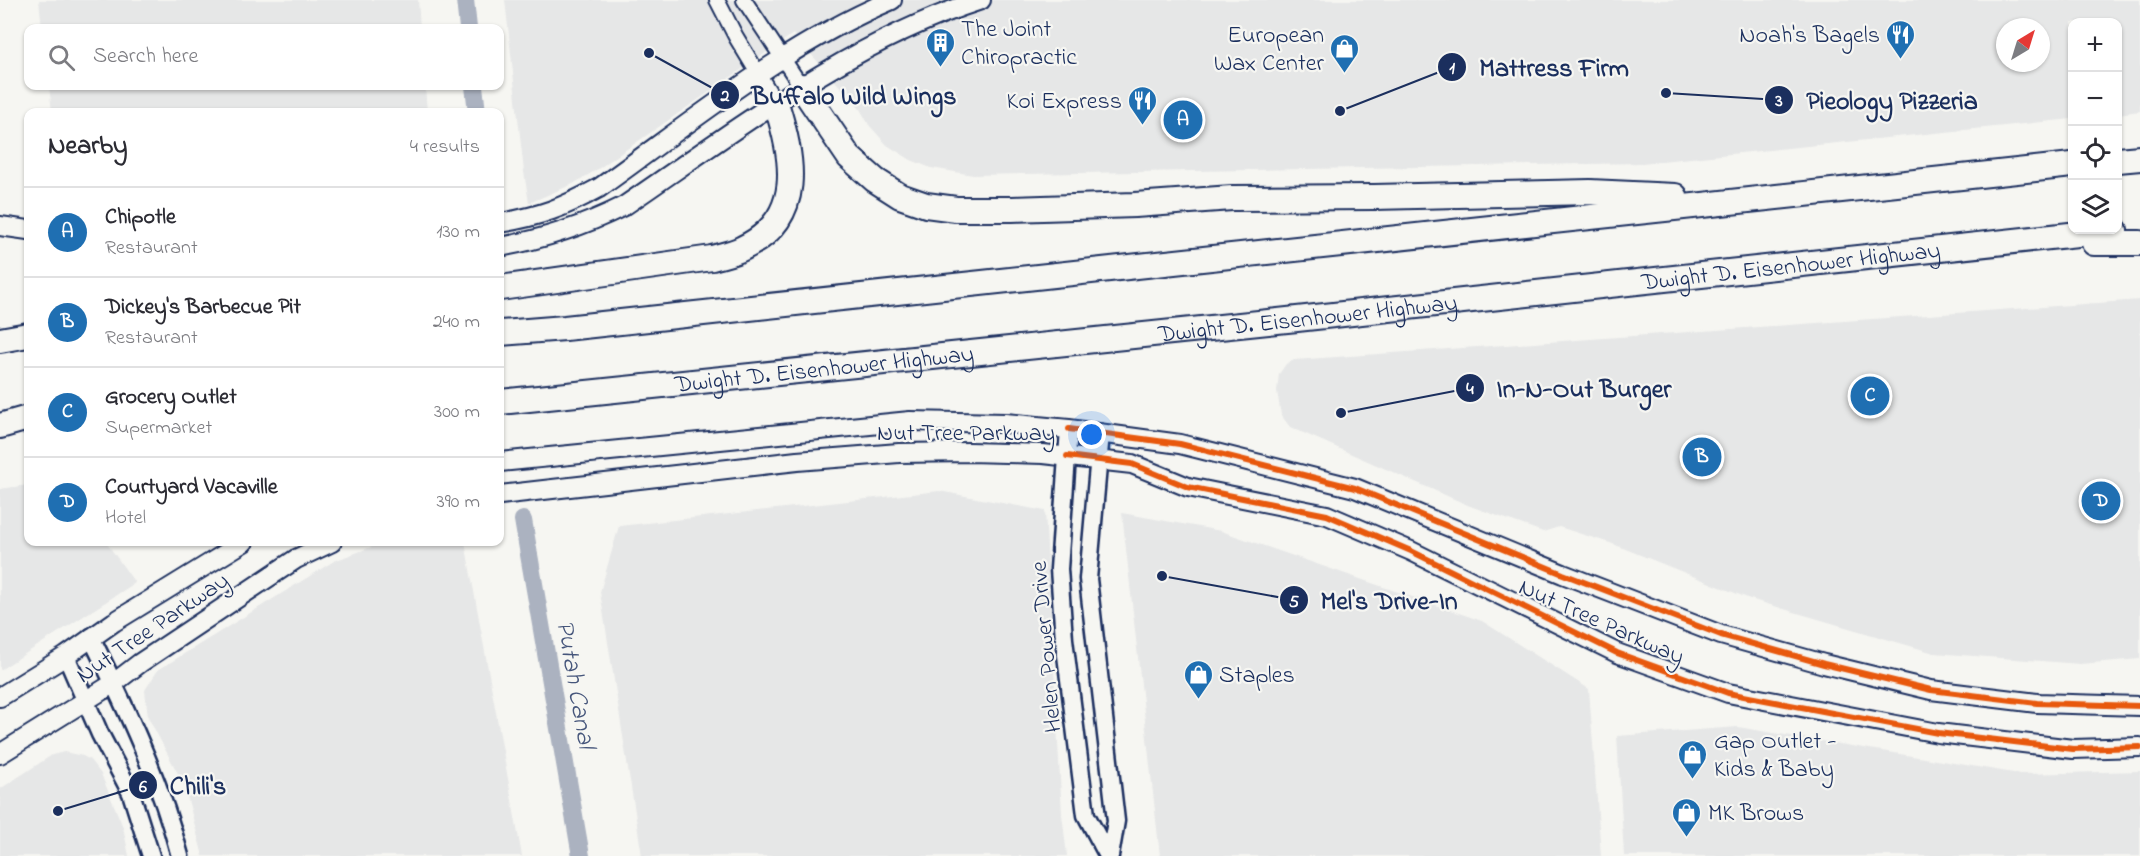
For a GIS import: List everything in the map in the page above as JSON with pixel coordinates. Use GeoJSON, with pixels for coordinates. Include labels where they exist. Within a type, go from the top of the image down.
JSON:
{"type":"FeatureCollection","features":[{"type":"Feature","properties":{"kind":"highway"},"geometry":{"type":"LineString","coordinates":[[801,86],[849,157],[900,196],[926,205],[956,208],[1012,208],[1135,205],[1233,198],[1590,192],[1744,200]]}},
{"type":"Feature","properties":{"kind":"highway"},"geometry":{"type":"LineString","coordinates":[[504,287],[712,258],[742,249],[764,236],[781,215],[790,191],[791,168],[787,138],[776,103]]}},
{"type":"Feature","properties":{"kind":"highway"},"geometry":{"type":"LineString","coordinates":[[2122,160],[2140,158]]}},
{"type":"Feature","properties":{"kind":"highway"},"geometry":{"type":"LineString","coordinates":[[504,333],[588,326],[2068,166]]}},
{"type":"Feature","properties":{"kind":"highway","name":"Dwight D. Eisenhower Highway"},"geometry":{"type":"LineString","coordinates":[[2122,228],[2140,226]]}},
{"type":"Feature","properties":{"kind":"highway","name":"Dwight D. Eisenhower Highway"},"geometry":{"type":"LineString","coordinates":[[504,402],[2076,234]]}},
{"type":"Feature","properties":{"kind":"highway"},"geometry":{"type":"LineString","coordinates":[[2005,243],[2140,243]]}},
{"type":"Feature","properties":{"kind":"highway"},"geometry":{"type":"LineString","coordinates":[[0,340],[24,335]]}},
{"type":"Feature","properties":{"kind":"highway"},"geometry":{"type":"LineString","coordinates":[[0,345],[24,345]]}},
{"type":"Feature","properties":{"kind":"highway"},"geometry":{"type":"LineString","coordinates":[[0,415],[24,416]]}},
{"type":"Feature","properties":{"kind":"highway"},"geometry":{"type":"LineString","coordinates":[[0,426],[24,417]]}},
{"type":"Feature","properties":{"kind":"main road"},"geometry":{"type":"LineString","coordinates":[[504,222],[547,213],[568,205],[599,188],[783,57],[851,18],[892,0]]}},
{"type":"Feature","properties":{"kind":"main road"},"geometry":{"type":"LineString","coordinates":[[504,246],[537,240],[578,227],[624,206],[801,86],[842,61],[925,21],[981,0]]}},
{"type":"Feature","properties":{"kind":"main road"},"geometry":{"type":"LineString","coordinates":[[0,226],[24,229]]}},
{"type":"Feature","properties":{"kind":"main road","name":"Nut Tree Parkway"},"geometry":{"type":"LineString","coordinates":[[504,462],[910,421],[1005,423],[1180,444],[1355,488],[1563,574],[1721,635],[1824,664],[1931,690],[2037,703],[2140,706]]}},
{"type":"Feature","properties":{"kind":"main road","name":"Nut Tree Parkway"},"geometry":{"type":"LineString","coordinates":[[504,495],[797,461],[899,453],[969,452],[1067,456],[1132,464],[1188,487],[1327,515],[1411,551],[1617,653],[1728,693],[1938,733],[2073,749],[2140,747]]}},
{"type":"Feature","properties":{"kind":"main road","name":"Nut Tree Parkway"},"geometry":{"type":"LineString","coordinates":[[0,697],[238,546]]}},
{"type":"Feature","properties":{"kind":"main road","name":"Nut Tree Parkway"},"geometry":{"type":"LineString","coordinates":[[0,754],[114,683],[140,663],[296,559],[324,546]]}},
{"type":"Feature","properties":{"kind":"street"},"geometry":{"type":"LineString","coordinates":[[717,0],[776,103]]}},
{"type":"Feature","properties":{"kind":"street"},"geometry":{"type":"LineString","coordinates":[[744,0],[801,86]]}},
{"type":"Feature","properties":{"kind":"street","name":"Helen Power Drive"},"geometry":{"type":"LineString","coordinates":[[1069,429],[1059,569],[1064,639],[1086,815],[1109,856]]}},
{"type":"Feature","properties":{"kind":"street","name":"Helen Power Drive"},"geometry":{"type":"LineString","coordinates":[[1101,433],[1088,579],[1116,821],[1109,856]]}},
{"type":"Feature","properties":{"kind":"street"},"geometry":{"type":"LineString","coordinates":[[91,638],[114,683],[152,769],[180,856]]}},
{"type":"Feature","properties":{"kind":"street"},"geometry":{"type":"LineString","coordinates":[[66,656],[131,793],[151,856]]}},
{"type":"Feature","properties":{"kind":"shaded area"},"geometry":{"type":"Polygon","coordinates":[[[39,0],[418,0],[420,24],[42,24],[39,0]]]}},
{"type":"Feature","properties":{"kind":"shaded area"},"geometry":{"type":"Polygon","coordinates":[[[505,0],[2140,0],[2140,111],[2122,113],[2122,18],[2068,18],[2068,119],[1642,163],[973,175],[931,168],[911,160],[887,145],[869,125],[860,109],[793,34],[598,169],[573,184],[529,203],[505,0]]]}},
{"type":"Feature","properties":{"kind":"shaded area"},"geometry":{"type":"Polygon","coordinates":[[[49,90],[425,90],[427,108],[52,108],[49,90]]]}},
{"type":"Feature","properties":{"kind":"shaded area"},"geometry":{"type":"Polygon","coordinates":[[[2140,300],[2140,659],[2080,664],[1934,653],[1750,599],[1613,544],[1559,527],[1543,532],[1470,506],[1290,427],[1281,415],[1277,391],[1279,374],[1286,364],[1294,360],[2140,300]]]}},
{"type":"Feature","properties":{"kind":"shaded area"},"geometry":{"type":"Polygon","coordinates":[[[24,486],[24,546],[109,546],[135,583],[0,670],[0,489],[24,486]]]}},
{"type":"Feature","properties":{"kind":"shaded area"},"geometry":{"type":"Polygon","coordinates":[[[939,491],[1045,511],[1062,814],[1067,856],[642,856],[600,592],[619,526],[939,491]]]}},
{"type":"Feature","properties":{"kind":"shaded area"},"geometry":{"type":"Polygon","coordinates":[[[1122,513],[1221,531],[1482,621],[1589,689],[1601,856],[1160,856],[1122,513]]]}},
{"type":"Feature","properties":{"kind":"shaded area"},"geometry":{"type":"Polygon","coordinates":[[[374,546],[466,546],[522,856],[203,856],[184,785],[148,717],[145,690],[158,670],[334,561],[374,546]]]}},
{"type":"Feature","properties":{"kind":"shaded area"},"geometry":{"type":"Polygon","coordinates":[[[1738,727],[2020,774],[2140,771],[2140,856],[1624,856],[1617,736],[1738,727]]]}},
{"type":"Feature","properties":{"kind":"shaded area"},"geometry":{"type":"Polygon","coordinates":[[[64,752],[90,760],[101,774],[123,827],[129,856],[0,856],[0,789],[52,755],[64,752]]]}},
{"type":"Feature","properties":{"kind":"waterway","name":"Putah Canal"},"geometry":{"type":"LineString","coordinates":[[465,0],[468,24]]}},
{"type":"Feature","properties":{"kind":"waterway","name":"Putah Canal"},"geometry":{"type":"LineString","coordinates":[[474,90],[477,108]]}},
{"type":"Feature","properties":{"kind":"waterway","name":"Putah Canal"},"geometry":{"type":"LineString","coordinates":[[523,520],[581,856]]}},
{"type":"Feature","properties":{"kind":"cycle path"},"geometry":{"type":"LineString","coordinates":[[1069,429],[1180,444],[1355,488],[1563,574],[1721,635],[1824,664],[1931,690],[2037,703],[2140,706]]}},
{"type":"Feature","properties":{"kind":"cycle path"},"geometry":{"type":"LineString","coordinates":[[1067,456],[1132,464],[1188,487],[1327,515],[1411,551],[1617,653],[1728,693],[1938,733],[2073,749],[2140,747]]}},
{"type":"Feature","properties":{"kind":"place","name":"Buffalo Wild Wings"},"geometry":{"type":"Point","coordinates":[649,53]}},
{"type":"Feature","properties":{"kind":"place","name":"Noah's Bagels"},"geometry":{"type":"Point","coordinates":[1901,60]}},
{"type":"Feature","properties":{"kind":"place","name":"The Joint Chiropractic"},"geometry":{"type":"Point","coordinates":[940,68]}},
{"type":"Feature","properties":{"kind":"place","name":"European Wax Center"},"geometry":{"type":"Point","coordinates":[1345,74]}},
{"type":"Feature","properties":{"kind":"place","name":"Pieology Pizzeria"},"geometry":{"type":"Point","coordinates":[1666,93]}},
{"type":"Feature","properties":{"kind":"place","name":"Mattress Firm"},"geometry":{"type":"Point","coordinates":[1340,111]}},
{"type":"Feature","properties":{"kind":"place","name":"Chipotle"},"geometry":{"type":"Point","coordinates":[1183,120]}},
{"type":"Feature","properties":{"kind":"place","name":"Koi Express"},"geometry":{"type":"Point","coordinates":[1143,126]}},
{"type":"Feature","properties":{"kind":"place","name":"Grocery Outlet"},"geometry":{"type":"Point","coordinates":[1870,396]}},
{"type":"Feature","properties":{"kind":"place","name":"In-N-Out Burger"},"geometry":{"type":"Point","coordinates":[1341,413]}},
{"type":"Feature","properties":{"kind":"place","name":"Dickey's Barbecue Pit"},"geometry":{"type":"Point","coordinates":[1702,457]}},
{"type":"Feature","properties":{"kind":"place","name":"Courtyard Vacaville"},"geometry":{"type":"Point","coordinates":[2101,501]}},
{"type":"Feature","properties":{"kind":"place","name":"Mel's Drive-In"},"geometry":{"type":"Point","coordinates":[1162,576]}},
{"type":"Feature","properties":{"kind":"place","name":"Staples"},"geometry":{"type":"Point","coordinates":[1198,700]}},
{"type":"Feature","properties":{"kind":"place","name":"Gap Outlet - Kids & Baby"},"geometry":{"type":"Point","coordinates":[1693,780]}},
{"type":"Feature","properties":{"kind":"place","name":"Chili's"},"geometry":{"type":"Point","coordinates":[58,811]}},
{"type":"Feature","properties":{"kind":"place","name":"MK Brows"},"geometry":{"type":"Point","coordinates":[1687,838]}}]}
